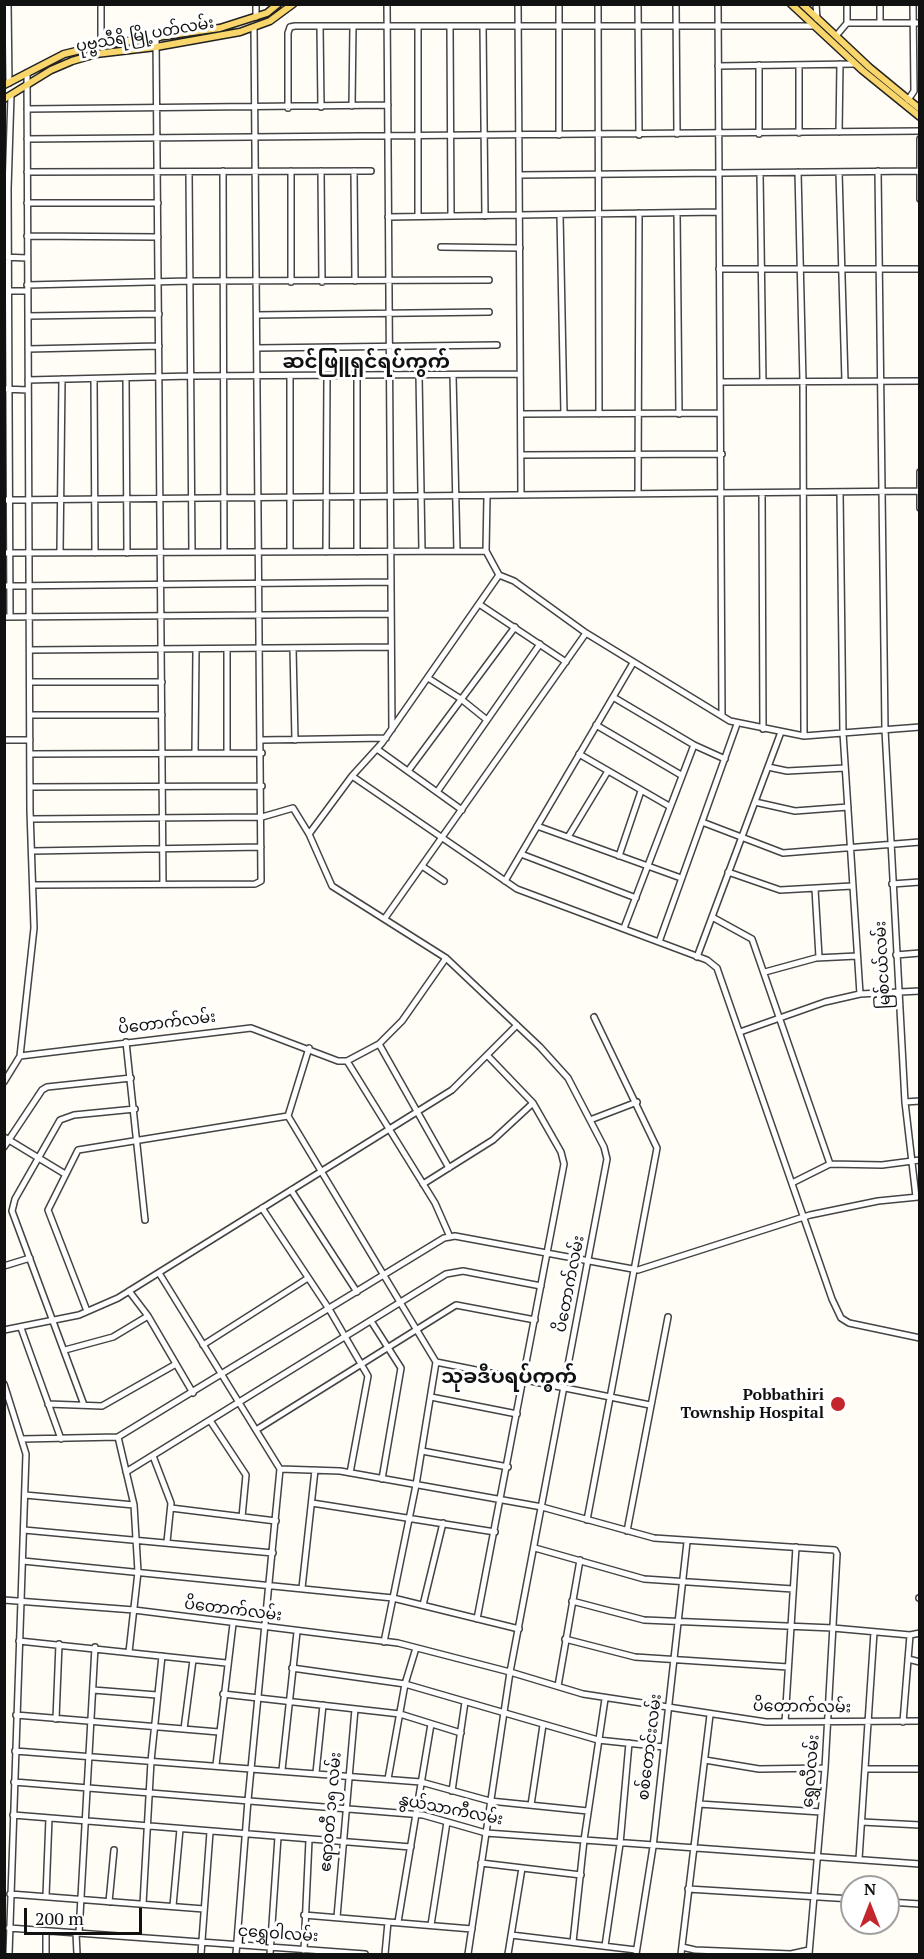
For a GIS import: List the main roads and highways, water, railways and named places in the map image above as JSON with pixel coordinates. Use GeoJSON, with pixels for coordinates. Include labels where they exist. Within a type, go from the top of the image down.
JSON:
{"type":"FeatureCollection","features":[{"type":"Feature","properties":{"kind":"main road","name":"ပုဗ္ဗသီရိ မြို့ပတ်လမ်း"},"geometry":{"type":"LineString","coordinates":[[7,84],[64,54],[102,45],[220,28],[256,17],[278,4]]}},
{"type":"Feature","properties":{"kind":"main road","name":"ပုဗ္ဗသီရိ မြို့ပတ်လမ်း"},"geometry":{"type":"LineString","coordinates":[[4,99],[51,70],[80,59],[156,47],[254,27],[293,4]]}},
{"type":"Feature","properties":{"kind":"main road"},"geometry":{"type":"LineString","coordinates":[[791,4],[854,64],[864,68],[920,109]]}},
{"type":"Feature","properties":{"kind":"main road"},"geometry":{"type":"LineString","coordinates":[[802,4],[836,36],[864,68],[920,117]]}},
{"type":"Feature","properties":{"kind":"place","name":"Pobbathiri Township Hospital"},"geometry":{"type":"Point","coordinates":[838,1404]}},
{"type":"Feature","properties":{"kind":"district","name":"ဆင်ဖြူရှင်ရပ်ကွက်"},"geometry":{"type":"Point","coordinates":[366,362]}},
{"type":"Feature","properties":{"kind":"district","name":"သုခဒီပရပ်ကွက်"},"geometry":{"type":"Point","coordinates":[509,1377]}}]}
